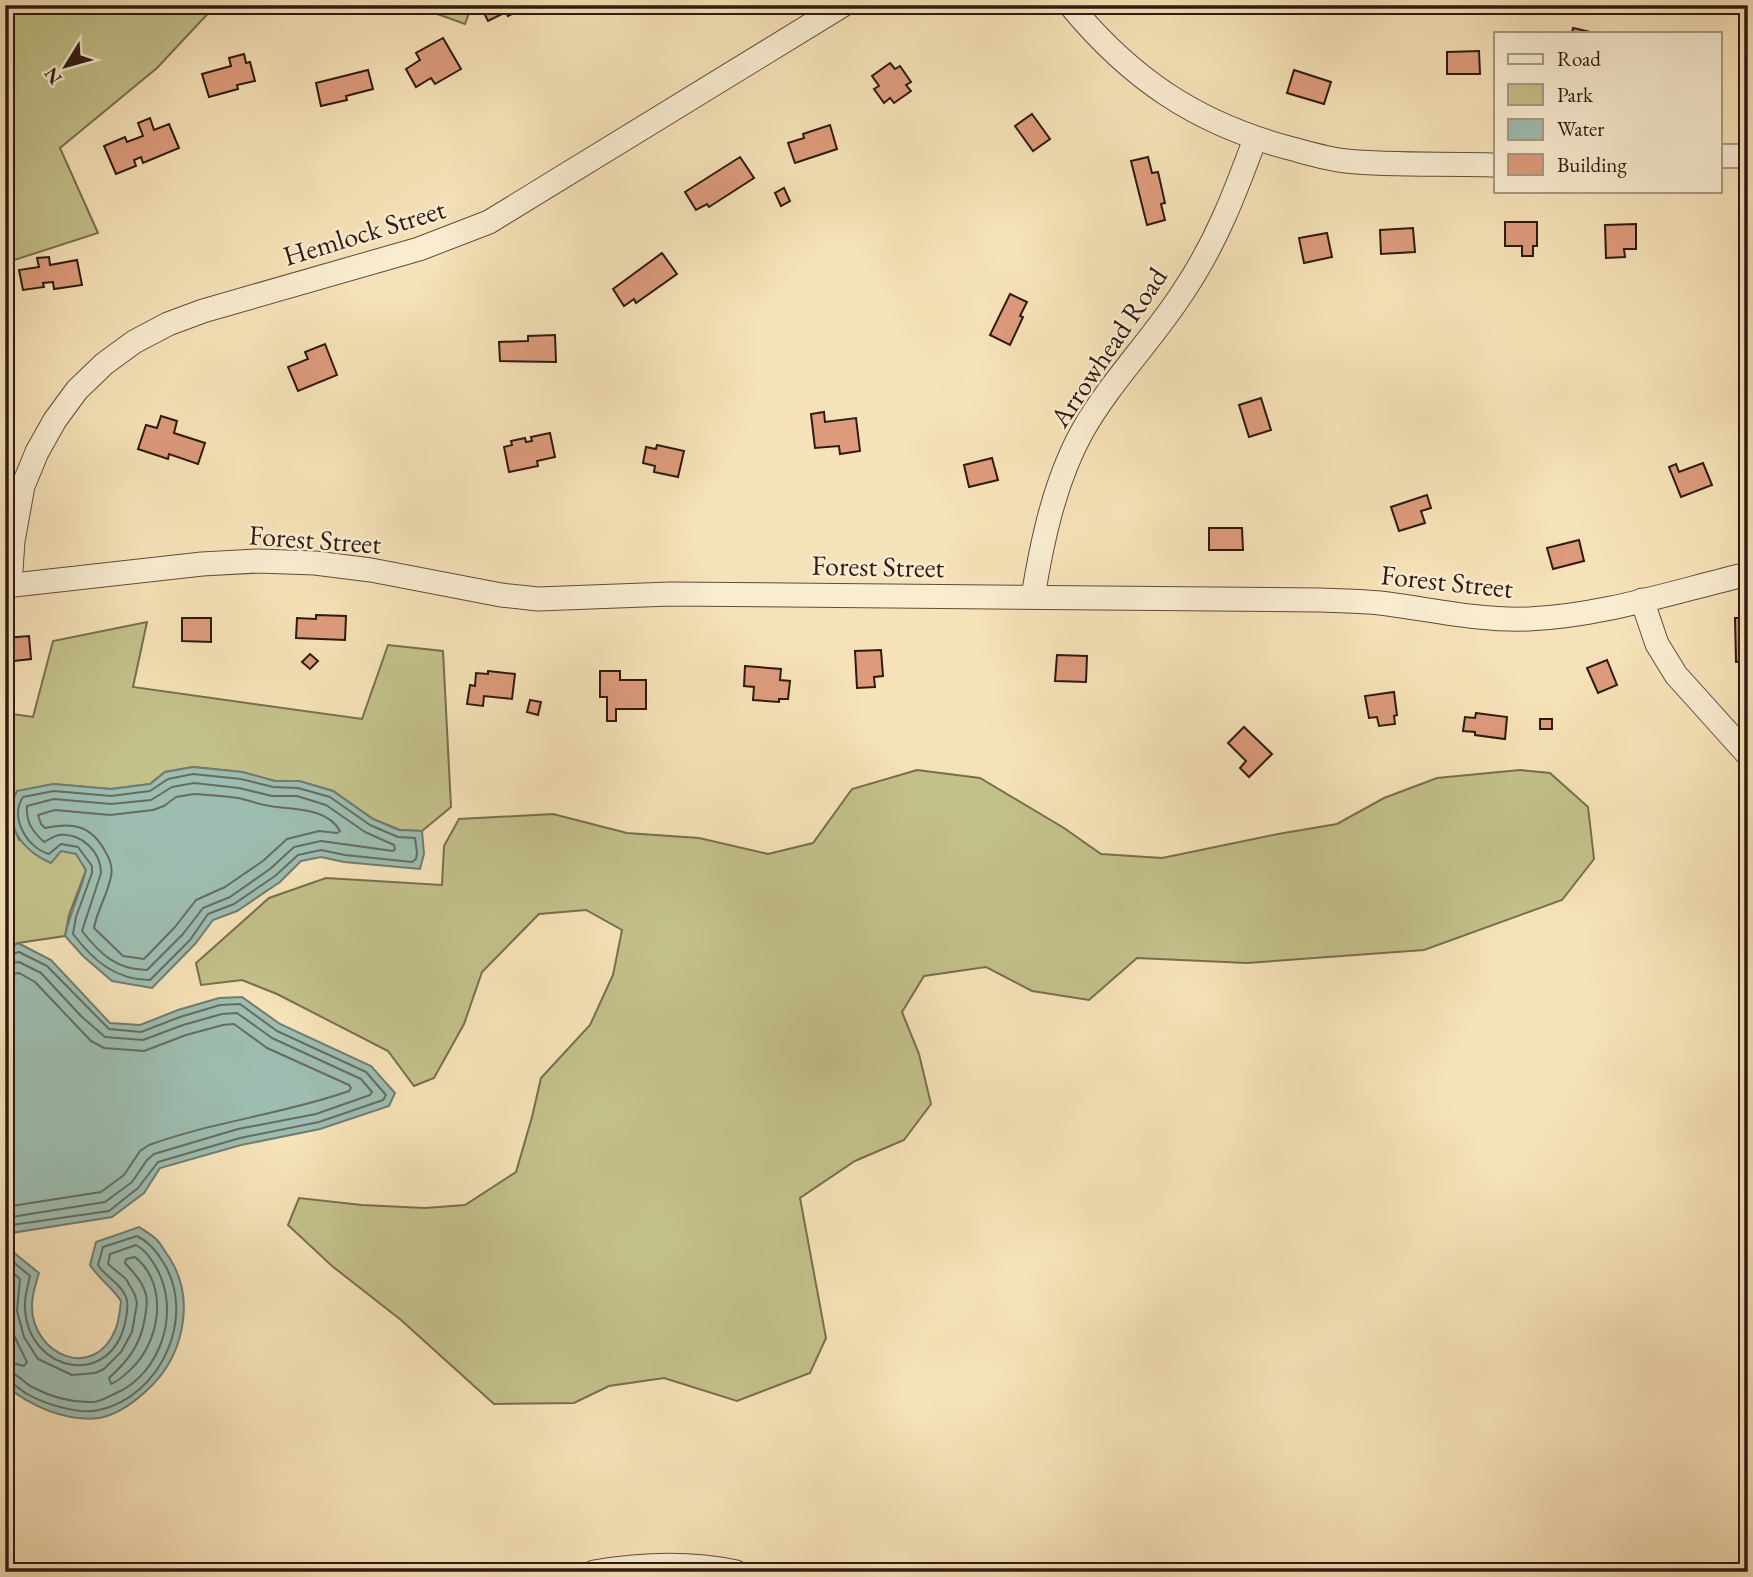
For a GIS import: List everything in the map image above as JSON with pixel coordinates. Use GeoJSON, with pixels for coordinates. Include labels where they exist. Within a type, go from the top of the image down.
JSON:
{"type":"FeatureCollection","features":[{"type":"Feature","properties":{"kind":"street","name":"Hemlock Street"},"geometry":{"type":"LineString","coordinates":[[8,585],[23,486],[37,452],[55,420],[77,390],[104,364],[134,342],[168,324],[203,312],[419,249],[489,222],[843,5]]}},
{"type":"Feature","properties":{"kind":"street"},"geometry":{"type":"LineString","coordinates":[[1070,5],[1118,58],[1146,82],[1207,119],[1255,139],[1344,161],[1494,165]]}},
{"type":"Feature","properties":{"kind":"street","name":"Arrowhead Road"},"geometry":{"type":"LineString","coordinates":[[1033,597],[1055,500],[1078,441],[1105,398],[1183,293],[1212,245],[1228,212],[1255,139]]}},
{"type":"Feature","properties":{"kind":"street"},"geometry":{"type":"LineString","coordinates":[[1722,156],[1748,156]]}},
{"type":"Feature","properties":{"kind":"street","name":"Forest Street"},"geometry":{"type":"LineString","coordinates":[[8,585],[202,564],[258,561],[315,563],[371,570],[501,596],[538,598],[670,594],[1321,600],[1378,603],[1490,618],[1528,619],[1568,616],[1748,573]]}},
{"type":"Feature","properties":{"kind":"street"},"geometry":{"type":"LineString","coordinates":[[1642,600],[1657,644],[1676,675],[1748,755]]}},
{"type":"Feature","properties":{"kind":"street"},"geometry":{"type":"LineString","coordinates":[[594,1572],[684,1565],[736,1572]]}},
{"type":"Feature","properties":{"kind":"green space"},"geometry":{"type":"Polygon","coordinates":[[[5,5],[216,5],[157,68],[60,148],[98,233],[5,263],[5,5]]]}},
{"type":"Feature","properties":{"kind":"green space"},"geometry":{"type":"Polygon","coordinates":[[[412,5],[472,5],[465,24],[412,5]]]}},
{"type":"Feature","properties":{"kind":"green space"},"geometry":{"type":"Polygon","coordinates":[[[147,622],[133,687],[362,719],[388,645],[443,651],[451,807],[422,831],[400,830],[373,819],[333,791],[299,781],[275,781],[242,772],[193,767],[165,772],[150,784],[111,789],[53,784],[11,803],[11,819],[19,840],[77,854],[86,870],[69,915],[65,936],[18,943],[5,950],[5,713],[33,717],[53,641],[147,622]]]}},
{"type":"Feature","properties":{"kind":"green space"},"geometry":{"type":"Polygon","coordinates":[[[917,770],[980,778],[1064,828],[1101,854],[1162,858],[1337,824],[1384,798],[1437,778],[1520,770],[1550,773],[1588,807],[1594,859],[1562,900],[1424,950],[1247,963],[1137,958],[1089,1000],[1032,991],[986,967],[924,976],[902,1012],[919,1054],[931,1104],[904,1140],[855,1161],[800,1198],[826,1338],[810,1373],[737,1401],[664,1378],[609,1386],[574,1403],[494,1404],[401,1320],[332,1266],[288,1225],[299,1198],[425,1208],[465,1205],[516,1172],[541,1078],[590,1025],[613,975],[622,930],[586,910],[539,914],[482,972],[464,1024],[434,1078],[414,1086],[388,1051],[277,994],[242,980],[201,985],[196,963],[269,898],[326,878],[442,885],[444,846],[459,819],[553,814],[627,833],[699,838],[768,854],[813,843],[852,789],[917,770]]]}},
{"type":"Feature","properties":{"kind":"water"},"geometry":{"type":"Polygon","coordinates":[[[193,767],[242,772],[275,781],[299,781],[333,791],[373,819],[399,830],[422,831],[424,854],[420,869],[344,862],[321,857],[301,861],[280,882],[237,911],[213,920],[195,944],[152,988],[112,981],[65,936],[86,870],[76,854],[61,851],[51,863],[23,843],[17,834],[11,814],[17,791],[53,784],[111,789],[150,784],[165,772],[193,767]]]}},
{"type":"Feature","properties":{"kind":"water"},"geometry":{"type":"Polygon","coordinates":[[[18,943],[51,960],[110,1023],[140,1025],[219,998],[242,997],[280,1024],[371,1066],[395,1093],[389,1106],[320,1129],[241,1145],[160,1168],[144,1193],[112,1217],[5,1234],[5,950],[18,943]]]}},
{"type":"Feature","properties":{"kind":"water"},"geometry":{"type":"Polygon","coordinates":[[[139,1227],[157,1240],[169,1257],[178,1274],[182,1292],[182,1329],[169,1363],[158,1379],[124,1408],[99,1418],[87,1419],[49,1411],[26,1400],[5,1385],[5,1250],[8,1248],[39,1273],[32,1305],[34,1323],[42,1337],[53,1349],[66,1356],[80,1358],[94,1355],[106,1345],[116,1328],[120,1311],[121,1301],[90,1265],[96,1242],[139,1227]]]}},
{"type":"Feature","properties":{"kind":"building"},"geometry":{"type":"Polygon","coordinates":[[[480,5],[528,5],[508,16],[506,12],[488,21],[480,5]]]}},
{"type":"Feature","properties":{"kind":"building"},"geometry":{"type":"Polygon","coordinates":[[[1573,28],[1591,32],[1572,32],[1573,28]]]}},
{"type":"Feature","properties":{"kind":"building"},"geometry":{"type":"Polygon","coordinates":[[[443,38],[461,69],[435,84],[431,78],[416,87],[406,69],[420,60],[416,53],[443,38]]]}},
{"type":"Feature","properties":{"kind":"building"},"geometry":{"type":"Polygon","coordinates":[[[1479,51],[1480,74],[1447,74],[1447,52],[1479,51]]]}},
{"type":"Feature","properties":{"kind":"building"},"geometry":{"type":"Polygon","coordinates":[[[244,54],[246,63],[250,62],[255,81],[237,85],[238,89],[209,97],[202,74],[231,66],[229,58],[244,54]]]}},
{"type":"Feature","properties":{"kind":"building"},"geometry":{"type":"Polygon","coordinates":[[[890,63],[895,69],[900,66],[911,82],[906,85],[911,91],[894,103],[890,98],[884,103],[874,89],[879,86],[872,76],[890,63]]]}},
{"type":"Feature","properties":{"kind":"building"},"geometry":{"type":"Polygon","coordinates":[[[368,70],[373,89],[346,96],[347,100],[321,106],[316,83],[368,70]]]}},
{"type":"Feature","properties":{"kind":"building"},"geometry":{"type":"Polygon","coordinates":[[[1294,70],[1331,82],[1324,104],[1287,93],[1294,70]]]}},
{"type":"Feature","properties":{"kind":"building"},"geometry":{"type":"Polygon","coordinates":[[[1032,114],[1050,139],[1033,151],[1015,126],[1032,114]]]}},
{"type":"Feature","properties":{"kind":"building"},"geometry":{"type":"Polygon","coordinates":[[[150,118],[154,130],[169,124],[179,148],[143,163],[141,157],[134,160],[136,166],[116,174],[104,146],[125,137],[127,142],[143,136],[138,123],[150,118]]]}},
{"type":"Feature","properties":{"kind":"building"},"geometry":{"type":"Polygon","coordinates":[[[830,125],[837,149],[795,163],[788,143],[804,138],[803,134],[830,125]]]}},
{"type":"Feature","properties":{"kind":"building"},"geometry":{"type":"Polygon","coordinates":[[[740,157],[754,178],[709,207],[707,204],[696,210],[685,192],[740,157]]]}},
{"type":"Feature","properties":{"kind":"building"},"geometry":{"type":"Polygon","coordinates":[[[1148,157],[1152,173],[1158,172],[1165,203],[1161,204],[1165,220],[1147,225],[1131,161],[1148,157]]]}},
{"type":"Feature","properties":{"kind":"building"},"geometry":{"type":"Polygon","coordinates":[[[784,188],[790,201],[781,206],[775,193],[784,188]]]}},
{"type":"Feature","properties":{"kind":"building"},"geometry":{"type":"Polygon","coordinates":[[[1505,222],[1537,222],[1537,246],[1533,246],[1533,256],[1522,256],[1522,246],[1505,246],[1505,222]]]}},
{"type":"Feature","properties":{"kind":"building"},"geometry":{"type":"Polygon","coordinates":[[[1636,224],[1636,249],[1624,249],[1625,257],[1606,258],[1605,225],[1636,224]]]}},
{"type":"Feature","properties":{"kind":"building"},"geometry":{"type":"Polygon","coordinates":[[[1413,228],[1415,252],[1381,254],[1380,230],[1413,228]]]}},
{"type":"Feature","properties":{"kind":"building"},"geometry":{"type":"Polygon","coordinates":[[[1327,233],[1332,257],[1304,263],[1299,238],[1327,233]]]}},
{"type":"Feature","properties":{"kind":"building"},"geometry":{"type":"Polygon","coordinates":[[[662,253],[677,274],[636,303],[634,299],[624,306],[613,289],[662,253]]]}},
{"type":"Feature","properties":{"kind":"building"},"geometry":{"type":"Polygon","coordinates":[[[49,257],[50,265],[77,260],[82,285],[54,289],[53,282],[43,283],[44,287],[23,290],[19,270],[39,267],[37,258],[49,257]]]}},
{"type":"Feature","properties":{"kind":"building"},"geometry":{"type":"Polygon","coordinates":[[[1010,294],[1027,302],[1010,345],[990,335],[1010,294]]]}},
{"type":"Feature","properties":{"kind":"building"},"geometry":{"type":"Polygon","coordinates":[[[555,335],[556,362],[500,361],[499,342],[528,341],[528,336],[555,335]]]}},
{"type":"Feature","properties":{"kind":"building"},"geometry":{"type":"Polygon","coordinates":[[[325,344],[337,375],[298,391],[288,367],[308,359],[305,352],[325,344]]]}},
{"type":"Feature","properties":{"kind":"building"},"geometry":{"type":"Polygon","coordinates":[[[1261,398],[1271,430],[1249,437],[1239,405],[1261,398]]]}},
{"type":"Feature","properties":{"kind":"building"},"geometry":{"type":"Polygon","coordinates":[[[824,412],[825,422],[856,418],[860,451],[840,454],[839,446],[815,448],[811,414],[824,412]]]}},
{"type":"Feature","properties":{"kind":"building"},"geometry":{"type":"Polygon","coordinates":[[[161,416],[177,421],[174,433],[205,443],[198,464],[169,454],[168,459],[138,449],[146,425],[157,428],[161,416]]]}},
{"type":"Feature","properties":{"kind":"building"},"geometry":{"type":"Polygon","coordinates":[[[550,433],[555,457],[537,461],[538,466],[509,472],[504,447],[512,445],[511,441],[525,438],[526,442],[532,441],[531,437],[550,433]]]}},
{"type":"Feature","properties":{"kind":"building"},"geometry":{"type":"Polygon","coordinates":[[[657,445],[684,451],[678,477],[654,472],[655,466],[643,463],[646,447],[656,449],[657,445]]]}},
{"type":"Feature","properties":{"kind":"building"},"geometry":{"type":"Polygon","coordinates":[[[992,458],[998,480],[969,487],[964,465],[992,458]]]}},
{"type":"Feature","properties":{"kind":"building"},"geometry":{"type":"Polygon","coordinates":[[[1703,463],[1712,485],[1681,497],[1669,467],[1676,464],[1679,472],[1703,463]]]}},
{"type":"Feature","properties":{"kind":"building"},"geometry":{"type":"Polygon","coordinates":[[[1427,495],[1431,508],[1421,511],[1425,523],[1399,531],[1391,507],[1427,495]]]}},
{"type":"Feature","properties":{"kind":"building"},"geometry":{"type":"Polygon","coordinates":[[[1209,528],[1242,528],[1243,550],[1209,550],[1209,528]]]}},
{"type":"Feature","properties":{"kind":"building"},"geometry":{"type":"Polygon","coordinates":[[[1579,540],[1584,561],[1553,569],[1547,548],[1579,540]]]}},
{"type":"Feature","properties":{"kind":"building"},"geometry":{"type":"Polygon","coordinates":[[[316,615],[346,616],[345,640],[296,638],[297,618],[316,619],[316,615]]]}},
{"type":"Feature","properties":{"kind":"building"},"geometry":{"type":"Polygon","coordinates":[[[182,618],[211,618],[211,642],[182,641],[182,618]]]}},
{"type":"Feature","properties":{"kind":"building"},"geometry":{"type":"Polygon","coordinates":[[[1735,618],[1748,618],[1748,661],[1736,662],[1735,618]]]}},
{"type":"Feature","properties":{"kind":"building"},"geometry":{"type":"Polygon","coordinates":[[[29,636],[31,659],[5,662],[5,638],[29,636]]]}},
{"type":"Feature","properties":{"kind":"building"},"geometry":{"type":"Polygon","coordinates":[[[881,650],[883,676],[874,677],[875,687],[857,688],[855,651],[881,650]]]}},
{"type":"Feature","properties":{"kind":"building"},"geometry":{"type":"Polygon","coordinates":[[[310,654],[318,661],[310,669],[302,662],[310,654]]]}},
{"type":"Feature","properties":{"kind":"building"},"geometry":{"type":"Polygon","coordinates":[[[1057,655],[1087,656],[1086,682],[1055,681],[1057,655]]]}},
{"type":"Feature","properties":{"kind":"building"},"geometry":{"type":"Polygon","coordinates":[[[1607,660],[1617,685],[1598,693],[1587,668],[1607,660]]]}},
{"type":"Feature","properties":{"kind":"building"},"geometry":{"type":"Polygon","coordinates":[[[745,666],[781,669],[780,680],[790,681],[788,699],[779,699],[779,702],[753,700],[754,687],[744,686],[745,666]]]}},
{"type":"Feature","properties":{"kind":"building"},"geometry":{"type":"Polygon","coordinates":[[[488,671],[515,674],[512,699],[484,696],[483,706],[467,704],[470,685],[475,686],[476,673],[488,674],[488,671]]]}},
{"type":"Feature","properties":{"kind":"building"},"geometry":{"type":"Polygon","coordinates":[[[600,671],[620,671],[620,680],[646,680],[646,709],[616,709],[616,721],[607,721],[607,697],[600,697],[600,671]]]}},
{"type":"Feature","properties":{"kind":"building"},"geometry":{"type":"Polygon","coordinates":[[[1394,692],[1397,715],[1394,716],[1395,724],[1379,726],[1377,717],[1369,718],[1365,696],[1394,692]]]}},
{"type":"Feature","properties":{"kind":"building"},"geometry":{"type":"Polygon","coordinates":[[[530,700],[541,702],[538,715],[527,712],[530,700]]]}},
{"type":"Feature","properties":{"kind":"building"},"geometry":{"type":"Polygon","coordinates":[[[1476,713],[1507,717],[1505,739],[1463,731],[1465,717],[1475,718],[1476,713]]]}},
{"type":"Feature","properties":{"kind":"building"},"geometry":{"type":"Polygon","coordinates":[[[1540,719],[1552,719],[1552,729],[1540,729],[1540,719]]]}},
{"type":"Feature","properties":{"kind":"building"},"geometry":{"type":"Polygon","coordinates":[[[1244,727],[1272,754],[1249,777],[1240,768],[1246,761],[1228,743],[1244,727]]]}}]}
